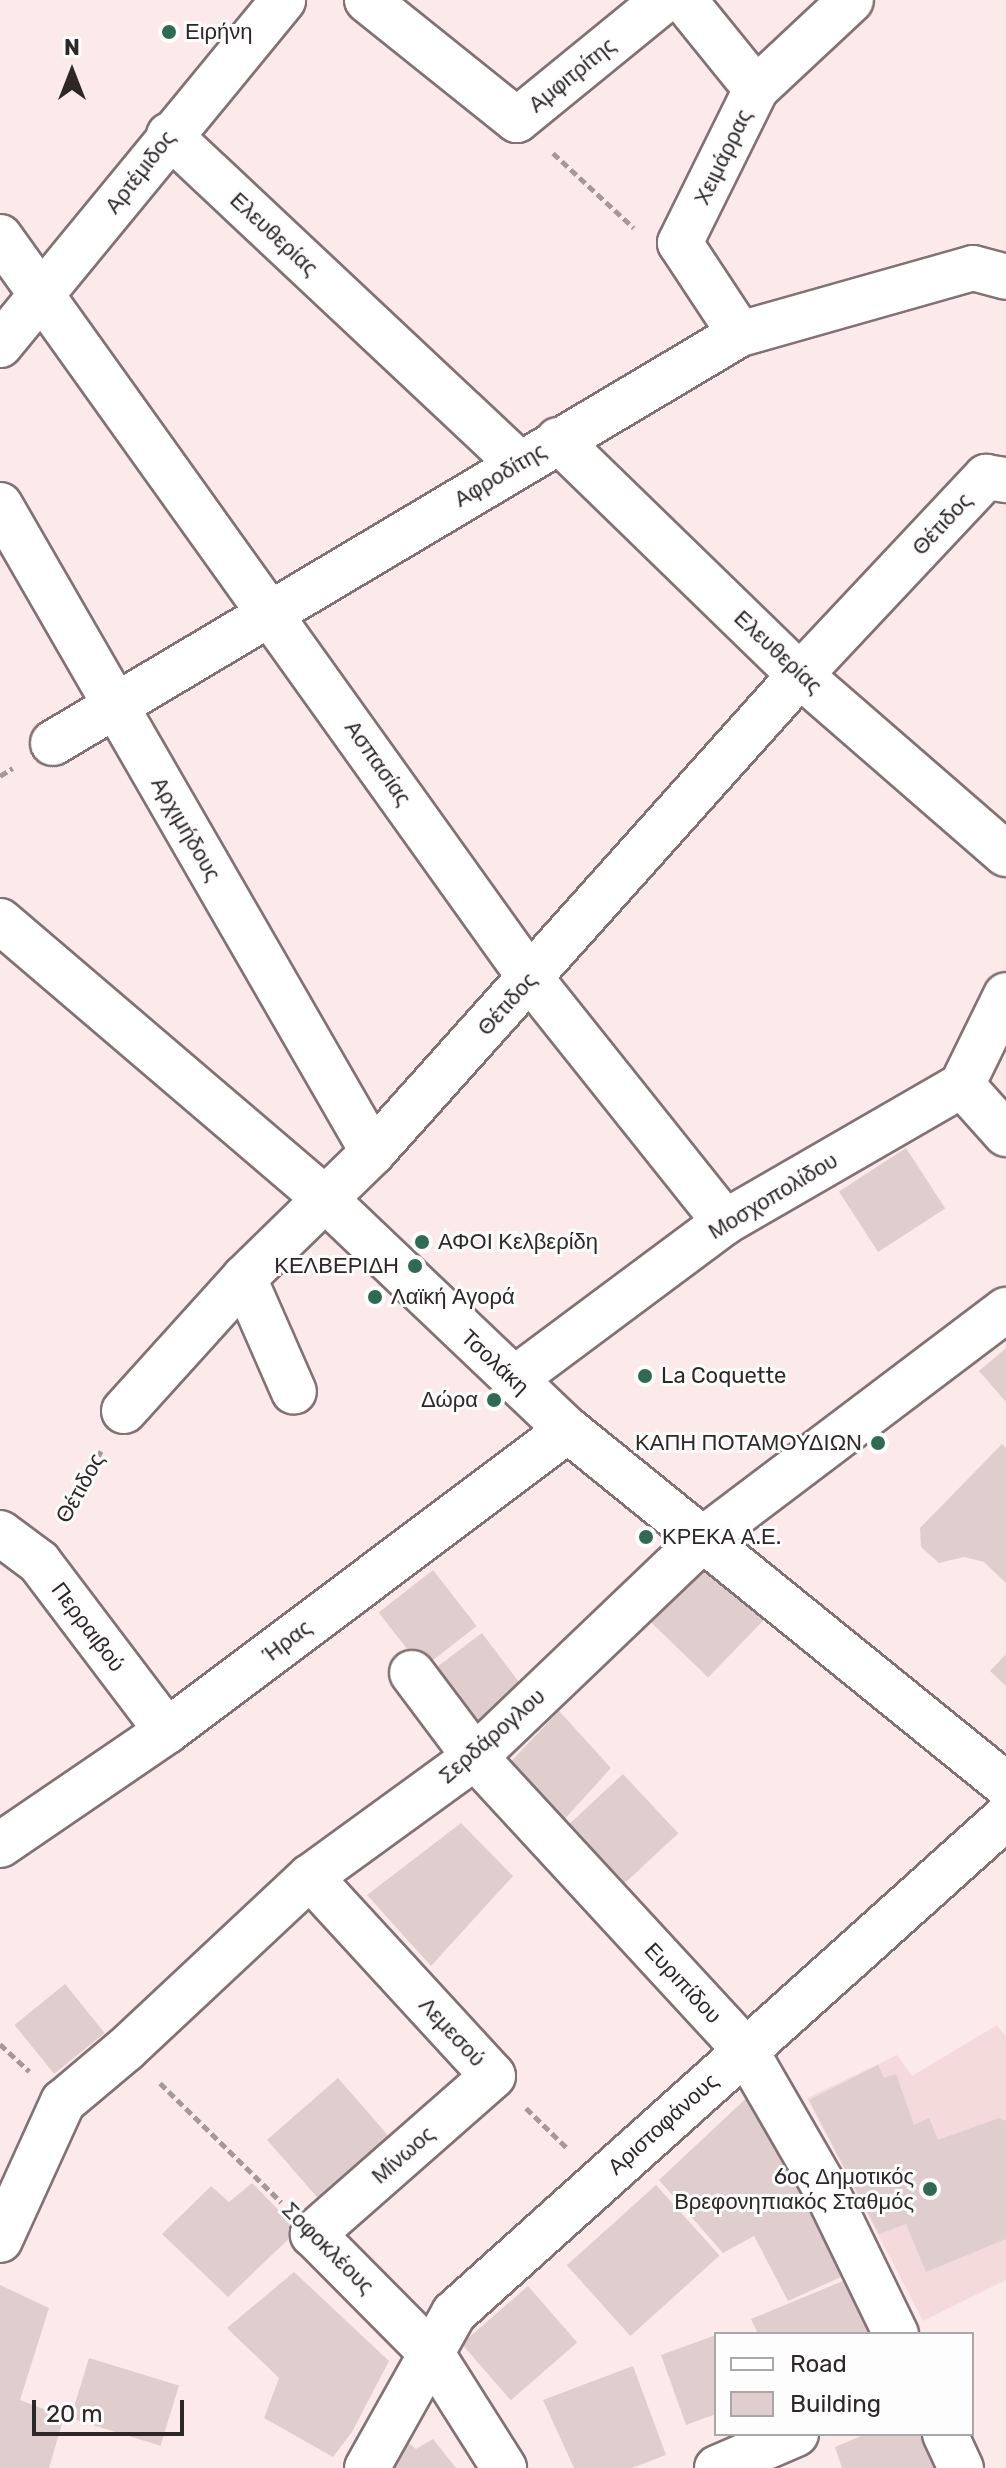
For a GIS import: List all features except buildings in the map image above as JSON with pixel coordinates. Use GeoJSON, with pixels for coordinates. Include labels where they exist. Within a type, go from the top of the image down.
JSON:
{"type":"FeatureCollection","features":[{"type":"Feature","properties":{"kind":"street","name":"Αρτέμιδος"},"geometry":{"type":"LineString","coordinates":[[0,345],[169,135],[283,0]]}},
{"type":"Feature","properties":{"kind":"street","name":"Αμφιτρίτης"},"geometry":{"type":"LineString","coordinates":[[367,0],[517,120],[664,0]]}},
{"type":"Feature","properties":{"kind":"street"},"geometry":{"type":"LineString","coordinates":[[684,0],[756,89]]}},
{"type":"Feature","properties":{"kind":"street","name":"Χειμάρρας"},"geometry":{"type":"LineString","coordinates":[[680,243],[756,89],[851,0]]}},
{"type":"Feature","properties":{"kind":"street","name":"Ελευθερίας"},"geometry":{"type":"LineString","coordinates":[[169,135],[519,464]]}},
{"type":"Feature","properties":{"kind":"street","name":"Ασπασίας"},"geometry":{"type":"LineString","coordinates":[[0,237],[271,611],[531,979],[725,1222]]}},
{"type":"Feature","properties":{"kind":"street"},"geometry":{"type":"LineString","coordinates":[[680,243],[740,334]]}},
{"type":"Feature","properties":{"kind":"street","name":"Αφροδίτης"},"geometry":{"type":"LineString","coordinates":[[53,743],[740,334],[990,272]]}},
{"type":"Feature","properties":{"kind":"street","name":"Ελευθερίας"},"geometry":{"type":"LineString","coordinates":[[558,440],[800,675],[1006,854]]}},
{"type":"Feature","properties":{"kind":"street","name":"Θέτιδος"},"geometry":{"type":"LineString","coordinates":[[124,1411],[244,1278],[373,1152],[800,675],[986,477],[1006,480]]}},
{"type":"Feature","properties":{"kind":"street","name":"Αρχιμήδους"},"geometry":{"type":"LineString","coordinates":[[0,505],[373,1152]]}},
{"type":"Feature","properties":{"kind":"street","name":"Τσολάκη"},"geometry":{"type":"LineString","coordinates":[[0,921],[324,1198],[568,1430],[1006,1785]]}},
{"type":"Feature","properties":{"kind":"street"},"geometry":{"type":"LineString","coordinates":[[1006,995],[962,1085],[1006,1134]]}},
{"type":"Feature","properties":{"kind":"street","name":"Μοσχοπολίδου"},"geometry":{"type":"LineString","coordinates":[[513,1380],[725,1222],[962,1085]]}},
{"type":"Feature","properties":{"kind":"street"},"geometry":{"type":"LineString","coordinates":[[244,1278],[294,1392]]}},
{"type":"Feature","properties":{"kind":"street","name":"Σερδάρογλου"},"geometry":{"type":"LineString","coordinates":[[0,2240],[63,2102],[126,2049],[310,1877],[475,1757],[703,1539],[1006,1310]]}},
{"type":"Feature","properties":{"kind":"street","name":"Ήρας"},"geometry":{"type":"LineString","coordinates":[[0,1845],[167,1731],[568,1430]]}},
{"type":"Feature","properties":{"kind":"street","name":"Περραιβού"},"geometry":{"type":"LineString","coordinates":[[0,1533],[39,1562],[167,1731]]}},
{"type":"Feature","properties":{"kind":"street","name":"Ευριπίδου"},"geometry":{"type":"LineString","coordinates":[[412,1673],[475,1757],[746,2051],[824,2186],[895,2332]]}},
{"type":"Feature","properties":{"kind":"street","name":"Αριστοφάνους"},"geometry":{"type":"LineString","coordinates":[[367,2468],[454,2313],[1006,1817]]}},
{"type":"Feature","properties":{"kind":"street","name":"Λεμεσού"},"geometry":{"type":"LineString","coordinates":[[310,1877],[493,2076]]}},
{"type":"Feature","properties":{"kind":"street","name":"Μίνωος"},"geometry":{"type":"LineString","coordinates":[[313,2234],[493,2076]]}},
{"type":"Feature","properties":{"kind":"street","name":"Σοφοκλέους"},"geometry":{"type":"LineString","coordinates":[[313,2234],[432,2354],[504,2468]]}},
{"type":"Feature","properties":{"kind":"street"},"geometry":{"type":"LineString","coordinates":[[717,2468],[791,2436]]}},
{"type":"Feature","properties":{"kind":"street"},"geometry":{"type":"LineString","coordinates":[[946,2436],[961,2468]]}},
{"type":"Feature","properties":{"kind":"path"},"geometry":{"type":"LineString","coordinates":[[517,120],[647,240],[680,243]]}},
{"type":"Feature","properties":{"kind":"path","name":"Θέτιδος"},"geometry":{"type":"LineString","coordinates":[[39,1562],[124,1411]]}},
{"type":"Feature","properties":{"kind":"path","name":"Σοφοκλέους"},"geometry":{"type":"LineString","coordinates":[[126,2049],[313,2234]]}},
{"type":"Feature","properties":{"kind":"path","name":"Λεμεσού"},"geometry":{"type":"LineString","coordinates":[[493,2076],[600,2180]]}},
{"type":"Feature","properties":{"kind":"shaded area","name":"6ος Δημοτικός Βρεφονηπιακός Σταθμός"},"geometry":{"type":"Polygon","coordinates":[[[997,2025],[1006,2037],[1006,2280],[923,2321],[807,2098],[897,2055],[912,2076],[997,2025]]]}},
{"type":"Feature","properties":{"kind":"place","name":"Ειρήνη"},"geometry":{"type":"Point","coordinates":[169,32]}},
{"type":"Feature","properties":{"kind":"place","name":"ΑΦΟΙ Κελβερίδη"},"geometry":{"type":"Point","coordinates":[422,1242]}},
{"type":"Feature","properties":{"kind":"place","name":"ΚΕΛΒΕΡΙΔΗ"},"geometry":{"type":"Point","coordinates":[415,1266]}},
{"type":"Feature","properties":{"kind":"place","name":"Λαϊκή Αγορά"},"geometry":{"type":"Point","coordinates":[375,1297]}},
{"type":"Feature","properties":{"kind":"place","name":"La Coquette"},"geometry":{"type":"Point","coordinates":[645,1376]}},
{"type":"Feature","properties":{"kind":"place","name":"Δώρα"},"geometry":{"type":"Point","coordinates":[494,1400]}},
{"type":"Feature","properties":{"kind":"place","name":"ΚΑΠΗ ΠΟΤΑΜΟΥΔΙΩΝ"},"geometry":{"type":"Point","coordinates":[878,1443]}},
{"type":"Feature","properties":{"kind":"place","name":"ΚΡΕΚΑ Α.Ε."},"geometry":{"type":"Point","coordinates":[646,1537]}},
{"type":"Feature","properties":{"kind":"place","name":"6ος Δημοτικός Βρεφονηπιακός Σταθμός"},"geometry":{"type":"Point","coordinates":[930,2189]}}]}
